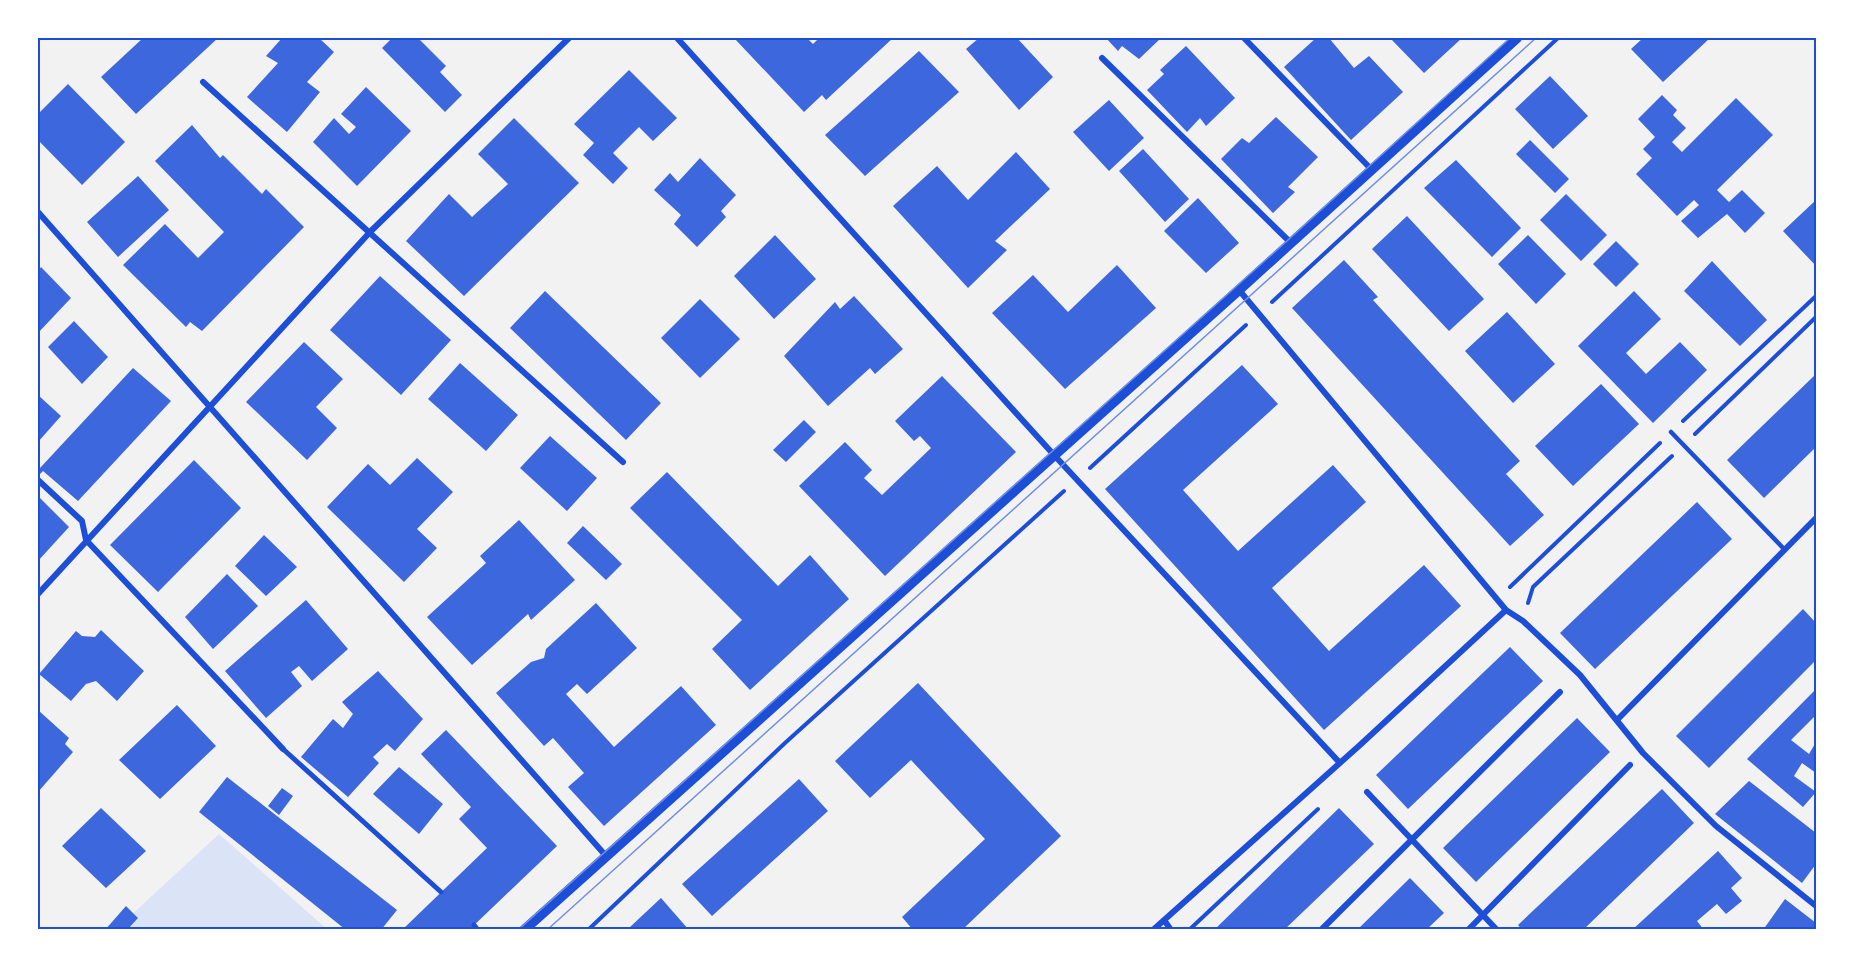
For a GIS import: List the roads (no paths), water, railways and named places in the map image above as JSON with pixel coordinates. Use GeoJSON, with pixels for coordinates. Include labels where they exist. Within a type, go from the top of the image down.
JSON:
{"type":"FeatureCollection","features":[{"type":"Feature","properties":{"kind":"street"},"geometry":{"type":"LineString","coordinates":[[38,594],[371,231],[569,38]]}},
{"type":"Feature","properties":{"kind":"street"},"geometry":{"type":"LineString","coordinates":[[677,38],[1054,455],[1340,763]]}},
{"type":"Feature","properties":{"kind":"street"},"geometry":{"type":"LineString","coordinates":[[1244,38],[1371,169]]}},
{"type":"Feature","properties":{"kind":"street"},"geometry":{"type":"LineString","coordinates":[[524,930],[1517,38]]}},
{"type":"Feature","properties":{"kind":"street"},"geometry":{"type":"LineString","coordinates":[[1102,58],[1291,243]]}},
{"type":"Feature","properties":{"kind":"street"},"geometry":{"type":"LineString","coordinates":[[203,82],[371,231],[623,462]]}},
{"type":"Feature","properties":{"kind":"street"},"geometry":{"type":"LineString","coordinates":[[38,212],[606,856]]}},
{"type":"Feature","properties":{"kind":"street"},"geometry":{"type":"LineString","coordinates":[[1239,290],[1506,610],[1523,621],[1580,675],[1618,719],[1643,753],[1716,826],[1816,906]]}},
{"type":"Feature","properties":{"kind":"street"},"geometry":{"type":"LineString","coordinates":[[38,480],[82,521],[87,540],[283,749],[441,892]]}},
{"type":"Feature","properties":{"kind":"street"},"geometry":{"type":"LineString","coordinates":[[1618,719],[1816,518]]}},
{"type":"Feature","properties":{"kind":"street"},"geometry":{"type":"LineString","coordinates":[[1153,930],[1340,763],[1506,610]]}},
{"type":"Feature","properties":{"kind":"street"},"geometry":{"type":"LineString","coordinates":[[1321,930],[1560,692]]}},
{"type":"Feature","properties":{"kind":"street"},"geometry":{"type":"LineString","coordinates":[[1468,930],[1630,765]]}},
{"type":"Feature","properties":{"kind":"street"},"geometry":{"type":"LineString","coordinates":[[1367,792],[1497,930]]}},
{"type":"Feature","properties":{"kind":"street"},"geometry":{"type":"LineString","coordinates":[[1164,920],[1172,930]]}},
{"type":"Feature","properties":{"kind":"lane"},"geometry":{"type":"LineString","coordinates":[[1671,432],[1784,549]]}},
{"type":"Feature","properties":{"kind":"tram line"},"geometry":{"type":"LineString","coordinates":[[518,930],[1510,38]]}},
{"type":"Feature","properties":{"kind":"tram line"},"geometry":{"type":"LineString","coordinates":[[547,930],[1536,38]]}}]}
